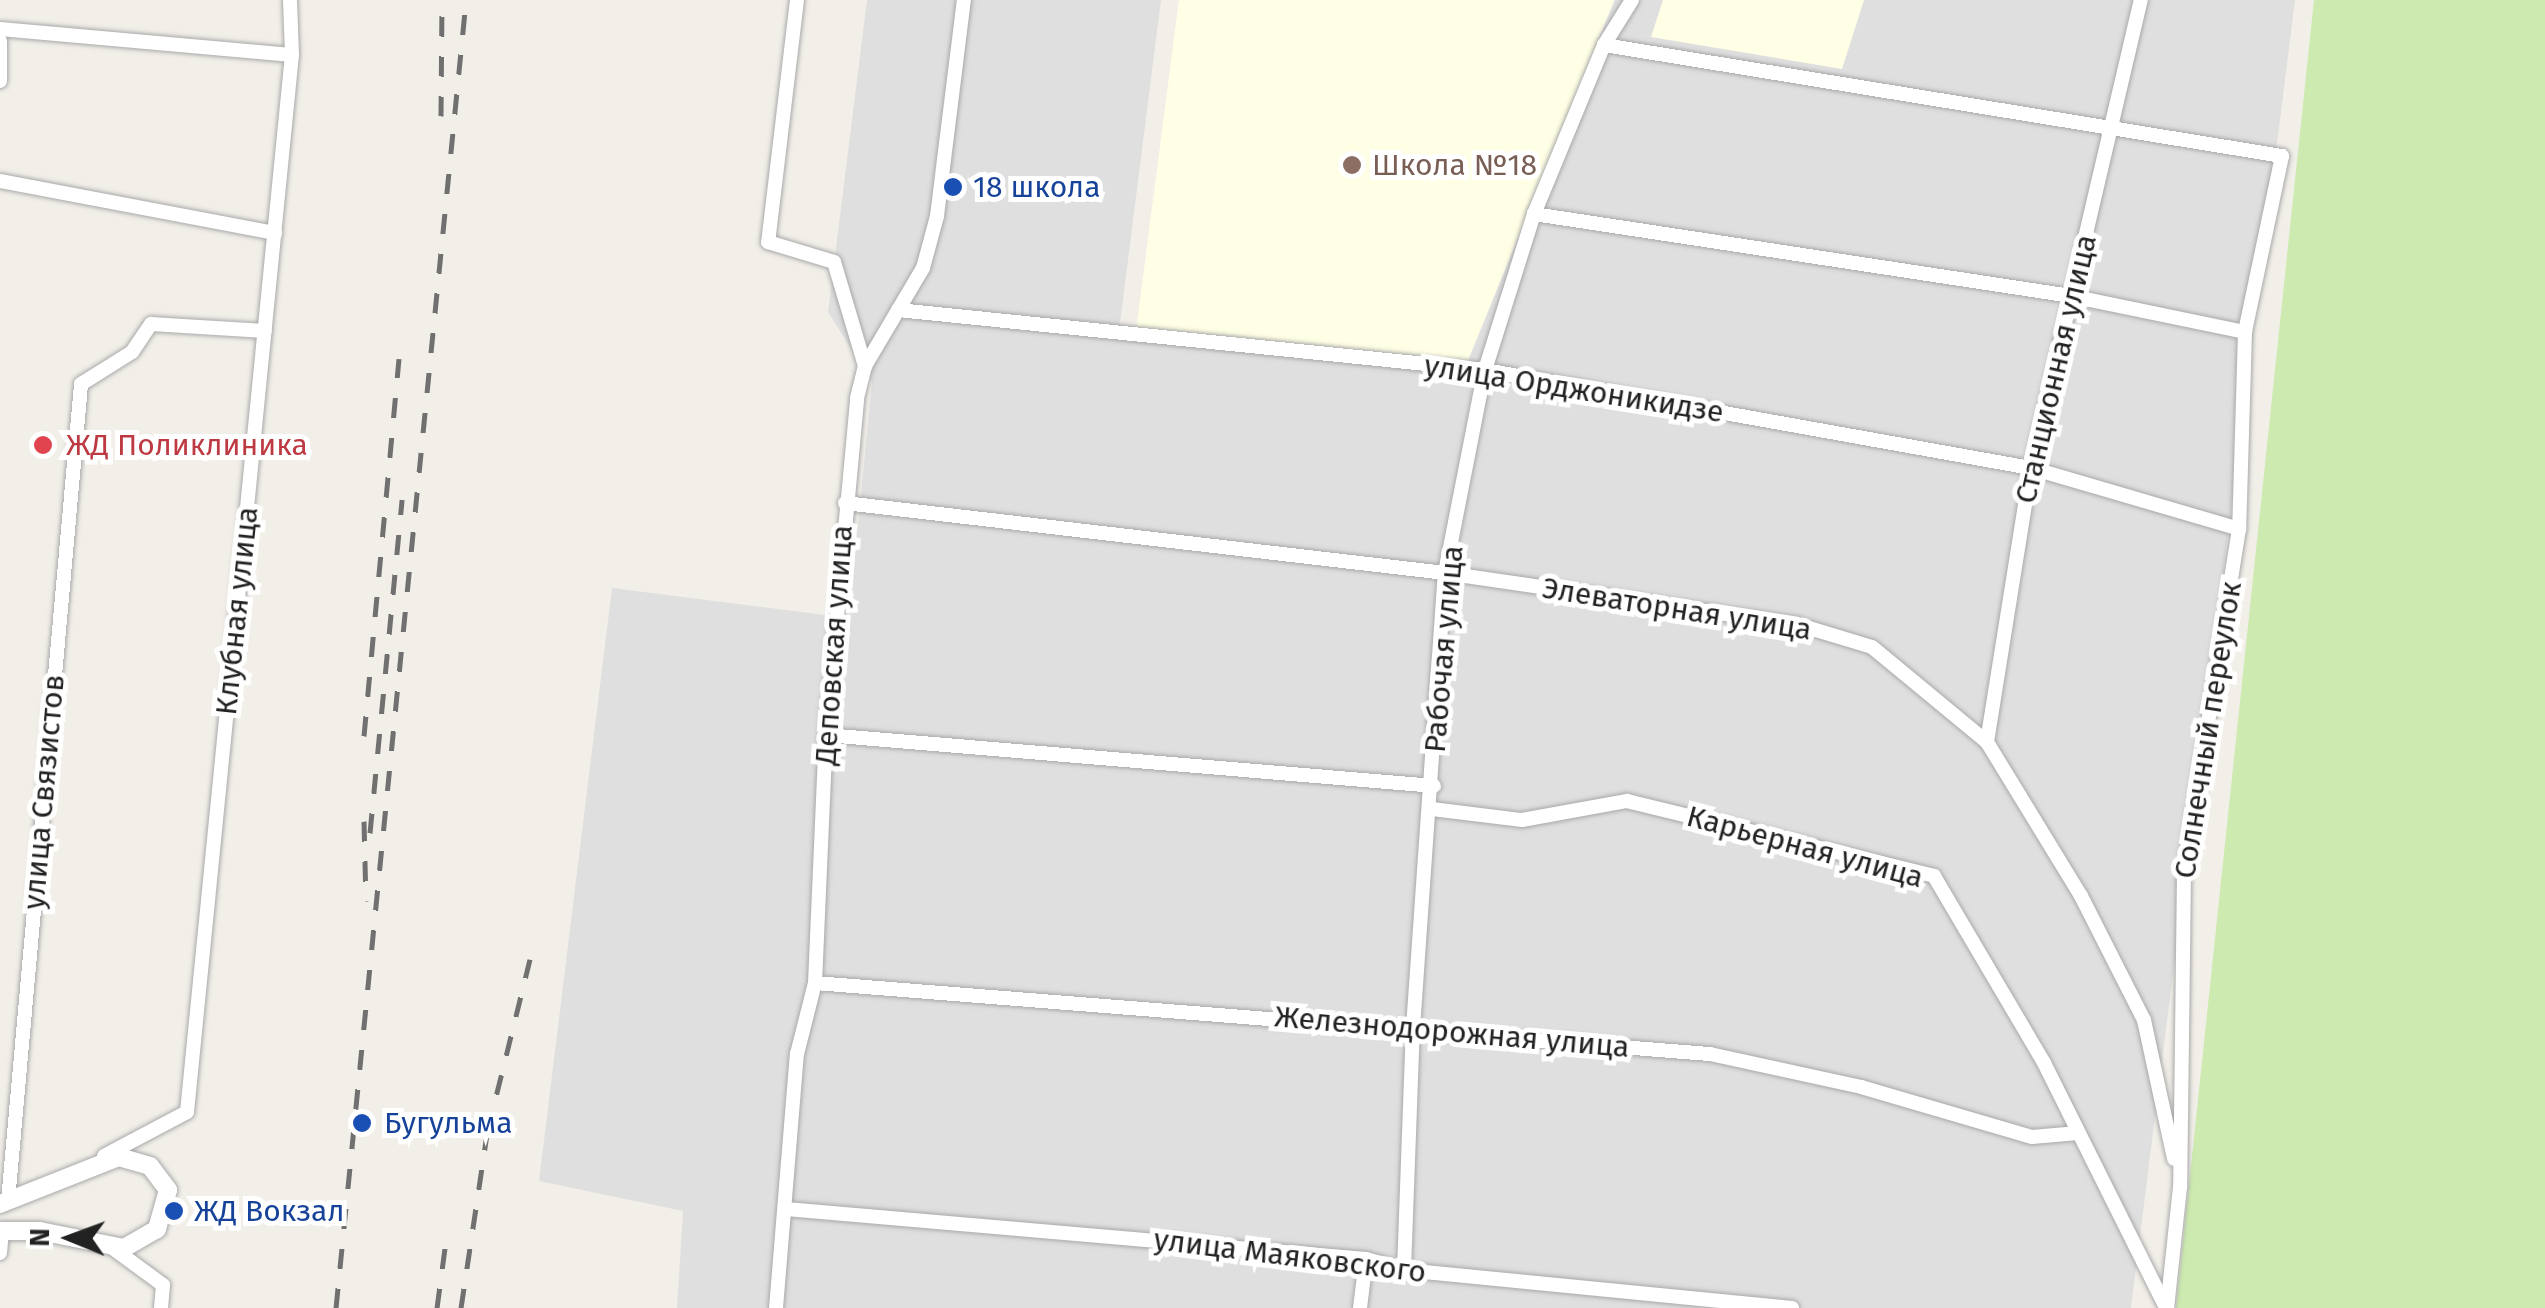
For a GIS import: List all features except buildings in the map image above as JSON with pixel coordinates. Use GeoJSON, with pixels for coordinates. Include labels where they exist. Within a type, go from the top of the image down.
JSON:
{"type":"FeatureCollection","features":[{"type":"Feature","properties":{"kind":"street","name":"Клубная улица"},"geometry":{"type":"LineString","coordinates":[[90,1163],[187,1112],[292,55],[290,0]]}},
{"type":"Feature","properties":{"kind":"street"},"geometry":{"type":"LineString","coordinates":[[796,0],[768,242],[834,262],[865,366]]}},
{"type":"Feature","properties":{"kind":"street","name":"Деповская улица"},"geometry":{"type":"LineString","coordinates":[[776,1308],[796,1054],[816,982],[826,735],[845,503],[865,366],[923,268],[937,216],[964,0]]}},
{"type":"Feature","properties":{"kind":"street","name":"Рабочая улица"},"geometry":{"type":"LineString","coordinates":[[1404,1270],[1412,1028],[1434,786],[1446,572],[1485,370],[1534,214],[1604,45],[1632,0]]}},
{"type":"Feature","properties":{"kind":"street","name":"Станционная улица"},"geometry":{"type":"LineString","coordinates":[[1987,742],[2030,468],[2141,0]]}},
{"type":"Feature","properties":{"kind":"street"},"geometry":{"type":"LineString","coordinates":[[0,29],[292,55]]}},
{"type":"Feature","properties":{"kind":"street"},"geometry":{"type":"LineString","coordinates":[[0,41],[0,81]]}},
{"type":"Feature","properties":{"kind":"street"},"geometry":{"type":"LineString","coordinates":[[1604,45],[2112,129]]}},
{"type":"Feature","properties":{"kind":"street","name":"Солнечный переулок"},"geometry":{"type":"LineString","coordinates":[[2112,129],[2282,156],[2245,332],[2239,528],[2184,872],[2180,1188],[2166,1308]]}},
{"type":"Feature","properties":{"kind":"street"},"geometry":{"type":"LineString","coordinates":[[0,181],[275,232]]}},
{"type":"Feature","properties":{"kind":"street"},"geometry":{"type":"LineString","coordinates":[[1534,214],[2071,296],[2245,332]]}},
{"type":"Feature","properties":{"kind":"street","name":"улица Орджоникидзе"},"geometry":{"type":"LineString","coordinates":[[898,310],[1485,370],[2030,468],[2239,528]]}},
{"type":"Feature","properties":{"kind":"street","name":"улица Связистов"},"geometry":{"type":"LineString","coordinates":[[4,1203],[80,384],[132,352],[151,324],[265,330]]}},
{"type":"Feature","properties":{"kind":"street","name":"Элеваторная улица"},"geometry":{"type":"LineString","coordinates":[[845,503],[1446,572],[1796,624],[1872,647],[1987,742],[2081,896],[2144,1020],[2180,1188]]}},
{"type":"Feature","properties":{"kind":"street"},"geometry":{"type":"LineString","coordinates":[[826,735],[1434,786]]}},
{"type":"Feature","properties":{"kind":"street","name":"Карьерная улица"},"geometry":{"type":"LineString","coordinates":[[1432,809],[1522,820],[1626,801],[1934,876],[2078,1133],[2166,1308]]}},
{"type":"Feature","properties":{"kind":"street","name":"Железнодорожная улица"},"geometry":{"type":"LineString","coordinates":[[816,982],[1710,1054],[1861,1087],[2032,1137],[2078,1133]]}},
{"type":"Feature","properties":{"kind":"street"},"geometry":{"type":"LineString","coordinates":[[4,1203],[90,1163],[141,1160],[167,1183],[168,1206],[157,1230],[136,1245],[114,1249]]}},
{"type":"Feature","properties":{"kind":"street","name":"улица Маяковского"},"geometry":{"type":"LineString","coordinates":[[786,1208],[1366,1259],[1404,1270],[1792,1308]]}},
{"type":"Feature","properties":{"kind":"street"},"geometry":{"type":"LineString","coordinates":[[0,1253],[1,1231],[40,1231],[114,1249],[163,1285],[161,1308]]}},
{"type":"Feature","properties":{"kind":"street"},"geometry":{"type":"LineString","coordinates":[[1360,1308],[1366,1259]]}},
{"type":"Feature","properties":{"kind":"shaded area"},"geometry":{"type":"Polygon","coordinates":[[[867,0],[1161,0],[1119,331],[1464,371],[1615,0],[2295,0],[2131,1308],[677,1308],[683,1211],[539,1181],[612,588],[849,618],[872,382],[828,312],[867,0]]]}},
{"type":"Feature","properties":{"kind":"shaded area","name":"Школа №18"},"geometry":{"type":"Polygon","coordinates":[[[1179,0],[1614,0],[1464,370],[1136,331],[1179,0]]]}},
{"type":"Feature","properties":{"kind":"shaded area"},"geometry":{"type":"Polygon","coordinates":[[[1663,0],[1864,0],[1842,69],[1651,37],[1663,0]]]}},
{"type":"Feature","properties":{"kind":"green space"},"geometry":{"type":"Polygon","coordinates":[[[2314,0],[2545,0],[2545,1308],[2176,1308],[2314,0]]]}},
{"type":"Feature","properties":{"kind":"railway"},"geometry":{"type":"LineString","coordinates":[[441,116],[442,0]]}},
{"type":"Feature","properties":{"kind":"railway"},"geometry":{"type":"LineString","coordinates":[[336,1308],[466,0]]}},
{"type":"Feature","properties":{"kind":"railway"},"geometry":{"type":"LineString","coordinates":[[364,736],[399,359]]}},
{"type":"Feature","properties":{"kind":"railway"},"geometry":{"type":"LineString","coordinates":[[370,833],[402,500]]}},
{"type":"Feature","properties":{"kind":"railway"},"geometry":{"type":"LineString","coordinates":[[364,821],[366,901]]}},
{"type":"Feature","properties":{"kind":"railway"},"geometry":{"type":"LineString","coordinates":[[461,1308],[487,1133],[530,959]]}},
{"type":"Feature","properties":{"kind":"railway"},"geometry":{"type":"LineString","coordinates":[[437,1308],[445,1248]]}},
{"type":"Feature","properties":{"kind":"place","name":"Школа №18"},"geometry":{"type":"Point","coordinates":[1352,165]}},
{"type":"Feature","properties":{"kind":"place","name":"18 школа"},"geometry":{"type":"Point","coordinates":[953,187]}},
{"type":"Feature","properties":{"kind":"place","name":"ЖД Поликлиника"},"geometry":{"type":"Point","coordinates":[43,445]}},
{"type":"Feature","properties":{"kind":"place","name":"Бугульма"},"geometry":{"type":"Point","coordinates":[362,1123]}},
{"type":"Feature","properties":{"kind":"place","name":"ЖД Вокзал"},"geometry":{"type":"Point","coordinates":[174,1211]}}]}
